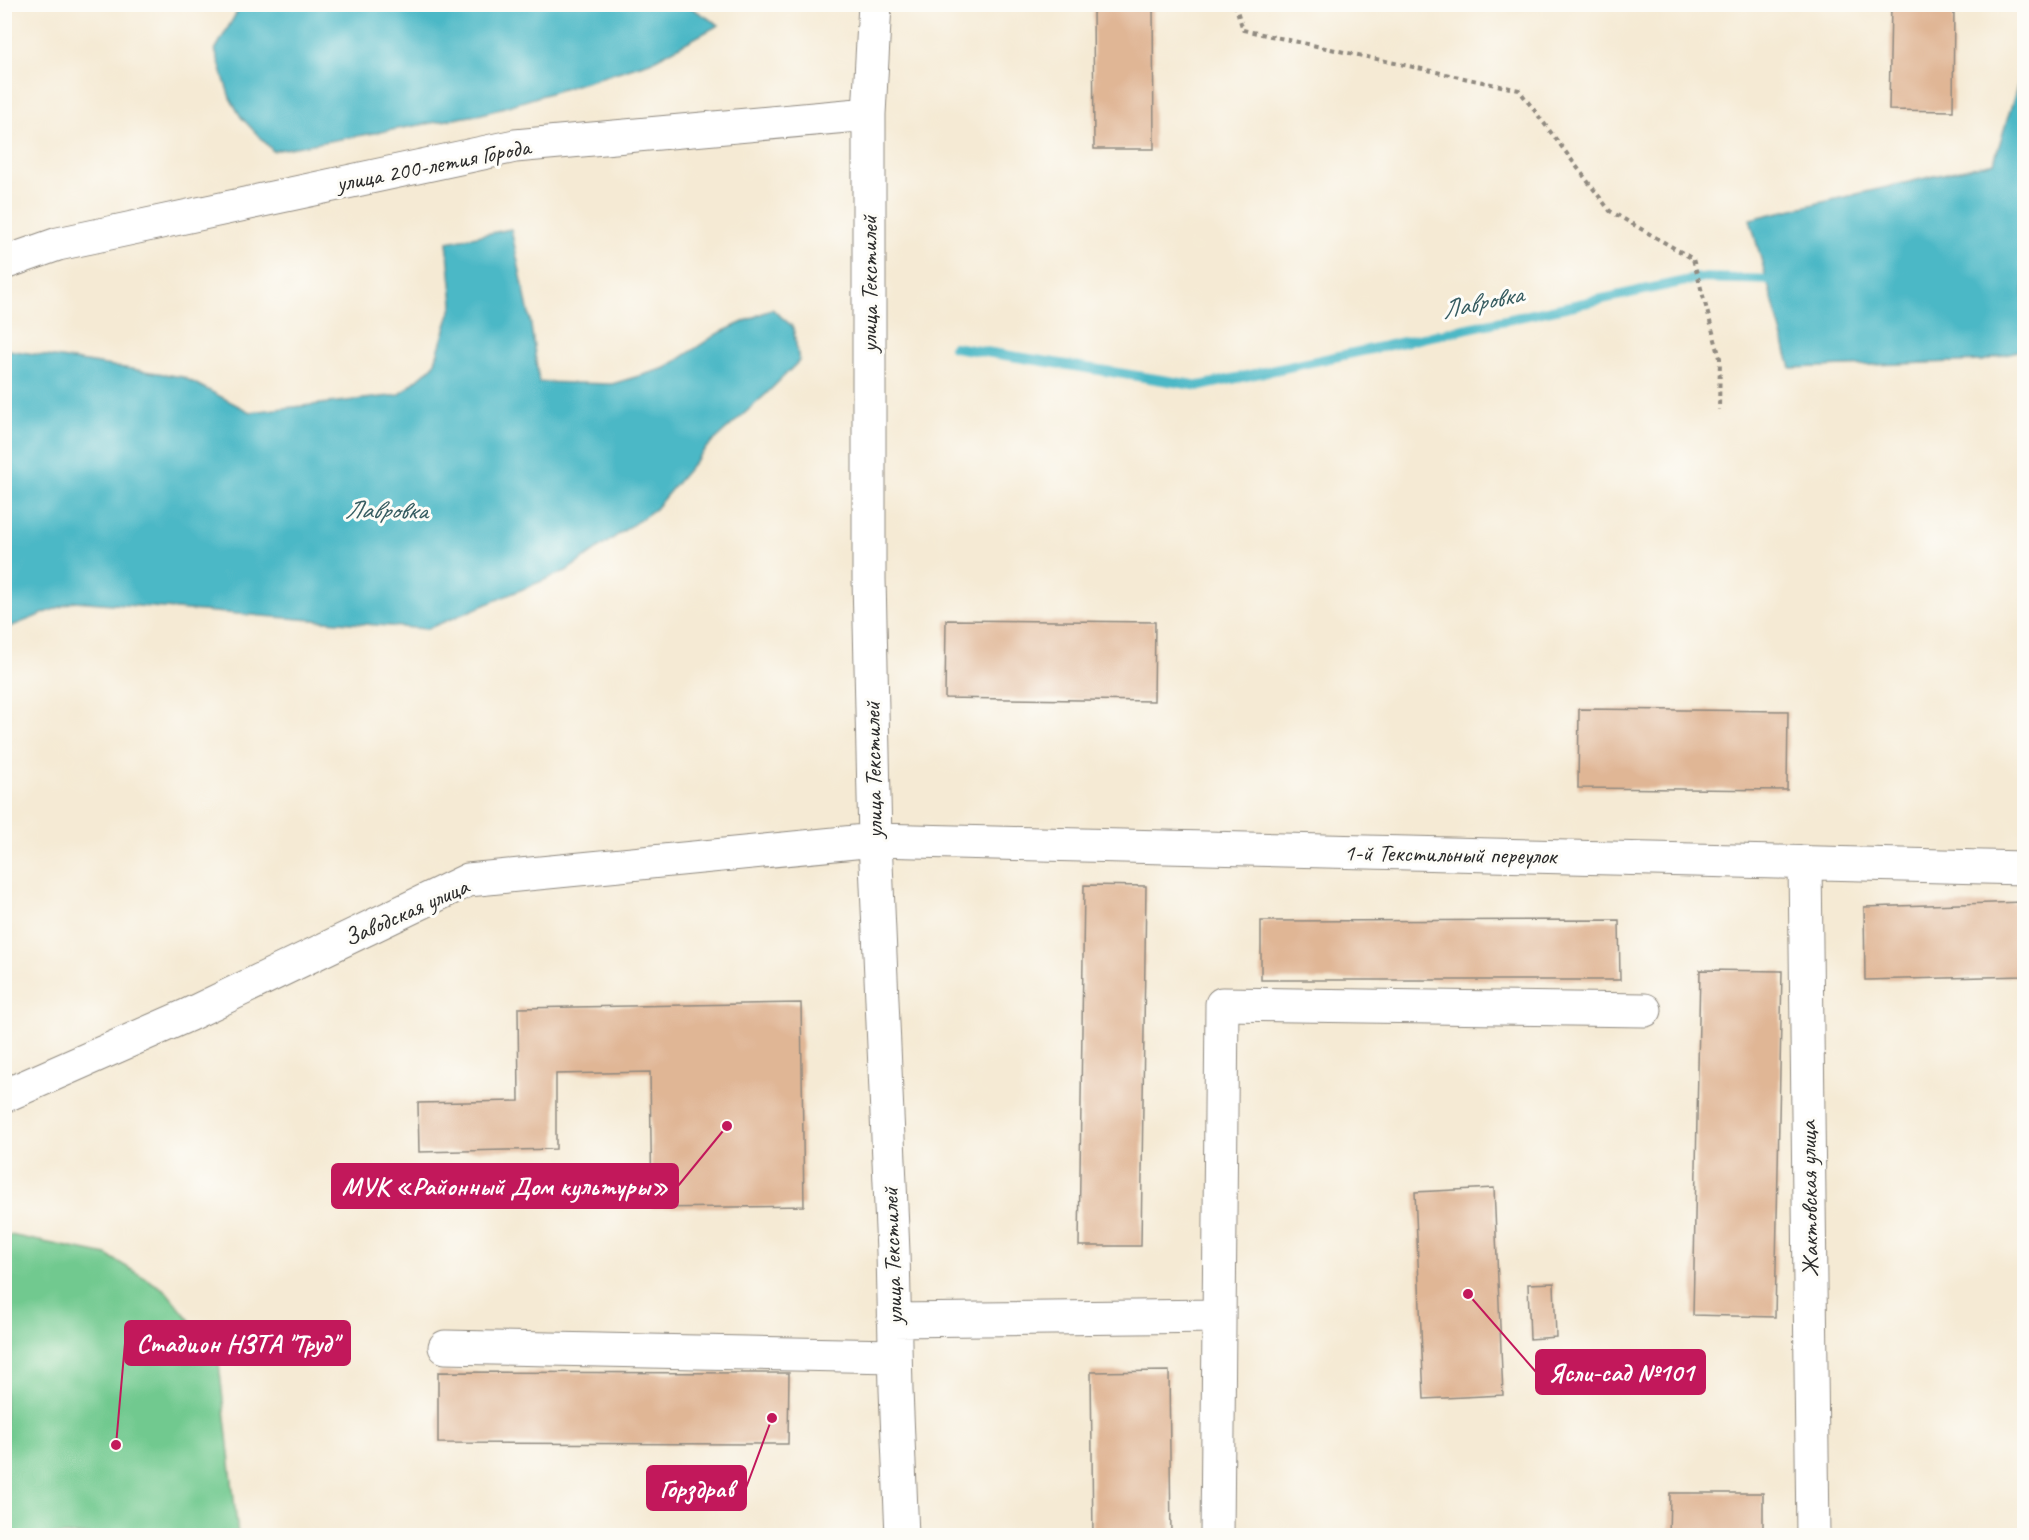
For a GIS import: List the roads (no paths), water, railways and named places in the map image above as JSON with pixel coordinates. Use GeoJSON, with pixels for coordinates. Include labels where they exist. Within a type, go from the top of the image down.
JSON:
{"type":"FeatureCollection","features":[{"type":"Feature","properties":{"kind":"street","name":"улица Текстилей"},"geometry":{"type":"LineString","coordinates":[[875,4],[869,114],[868,579],[875,840],[893,1240],[902,1536]]}},
{"type":"Feature","properties":{"kind":"street","name":"улица 200-летия Города"},"geometry":{"type":"LineString","coordinates":[[4,263],[58,244],[515,146],[869,114]]}},
{"type":"Feature","properties":{"kind":"street","name":"1-й Текстильный переулок"},"geometry":{"type":"LineString","coordinates":[[875,840],[2025,868]]}},
{"type":"Feature","properties":{"kind":"street","name":"Заводская улица"},"geometry":{"type":"LineString","coordinates":[[4,1096],[188,1015],[468,880],[875,840]]}},
{"type":"Feature","properties":{"kind":"street","name":"Жактовская улица"},"geometry":{"type":"LineString","coordinates":[[1805,862],[1813,1536]]}},
{"type":"Feature","properties":{"kind":"street"},"geometry":{"type":"LineString","coordinates":[[1216,1536],[1222,1004],[1645,1010]]}},
{"type":"Feature","properties":{"kind":"street"},"geometry":{"type":"LineString","coordinates":[[894,1320],[1218,1316]]}},
{"type":"Feature","properties":{"kind":"street"},"geometry":{"type":"LineString","coordinates":[[445,1347],[895,1356]]}},
{"type":"Feature","properties":{"kind":"water"},"geometry":{"type":"Polygon","coordinates":[[[685,4],[719,25],[650,62],[482,114],[273,151],[241,117],[230,98],[215,50],[241,5],[685,4]]]}},
{"type":"Feature","properties":{"kind":"water"},"geometry":{"type":"Polygon","coordinates":[[[2024,65],[2024,349],[1982,361],[1791,368],[1750,219],[1994,162],[2024,65]]]}},
{"type":"Feature","properties":{"kind":"water"},"geometry":{"type":"Polygon","coordinates":[[[511,229],[530,319],[539,382],[612,384],[666,368],[717,334],[772,309],[793,327],[799,361],[706,448],[655,509],[566,571],[427,629],[75,601],[5,629],[5,351],[183,377],[250,412],[399,395],[434,365],[453,304],[447,242],[511,229]]]}},
{"type":"Feature","properties":{"kind":"waterway","name":"Лавровка"},"geometry":{"type":"LineString","coordinates":[[954,347],[1200,386],[1699,278],[1778,280]]}},
{"type":"Feature","properties":{"kind":"place","name":"МУК «Районный Дом культуры»"},"geometry":{"type":"Point","coordinates":[727,1126]}},
{"type":"Feature","properties":{"kind":"place","name":"Ясли-сад №101"},"geometry":{"type":"Point","coordinates":[1468,1294]}},
{"type":"Feature","properties":{"kind":"place","name":"Горздрав"},"geometry":{"type":"Point","coordinates":[772,1418]}},
{"type":"Feature","properties":{"kind":"place","name":"Стадион НЗТА \"Труд\""},"geometry":{"type":"Point","coordinates":[116,1445]}}]}
